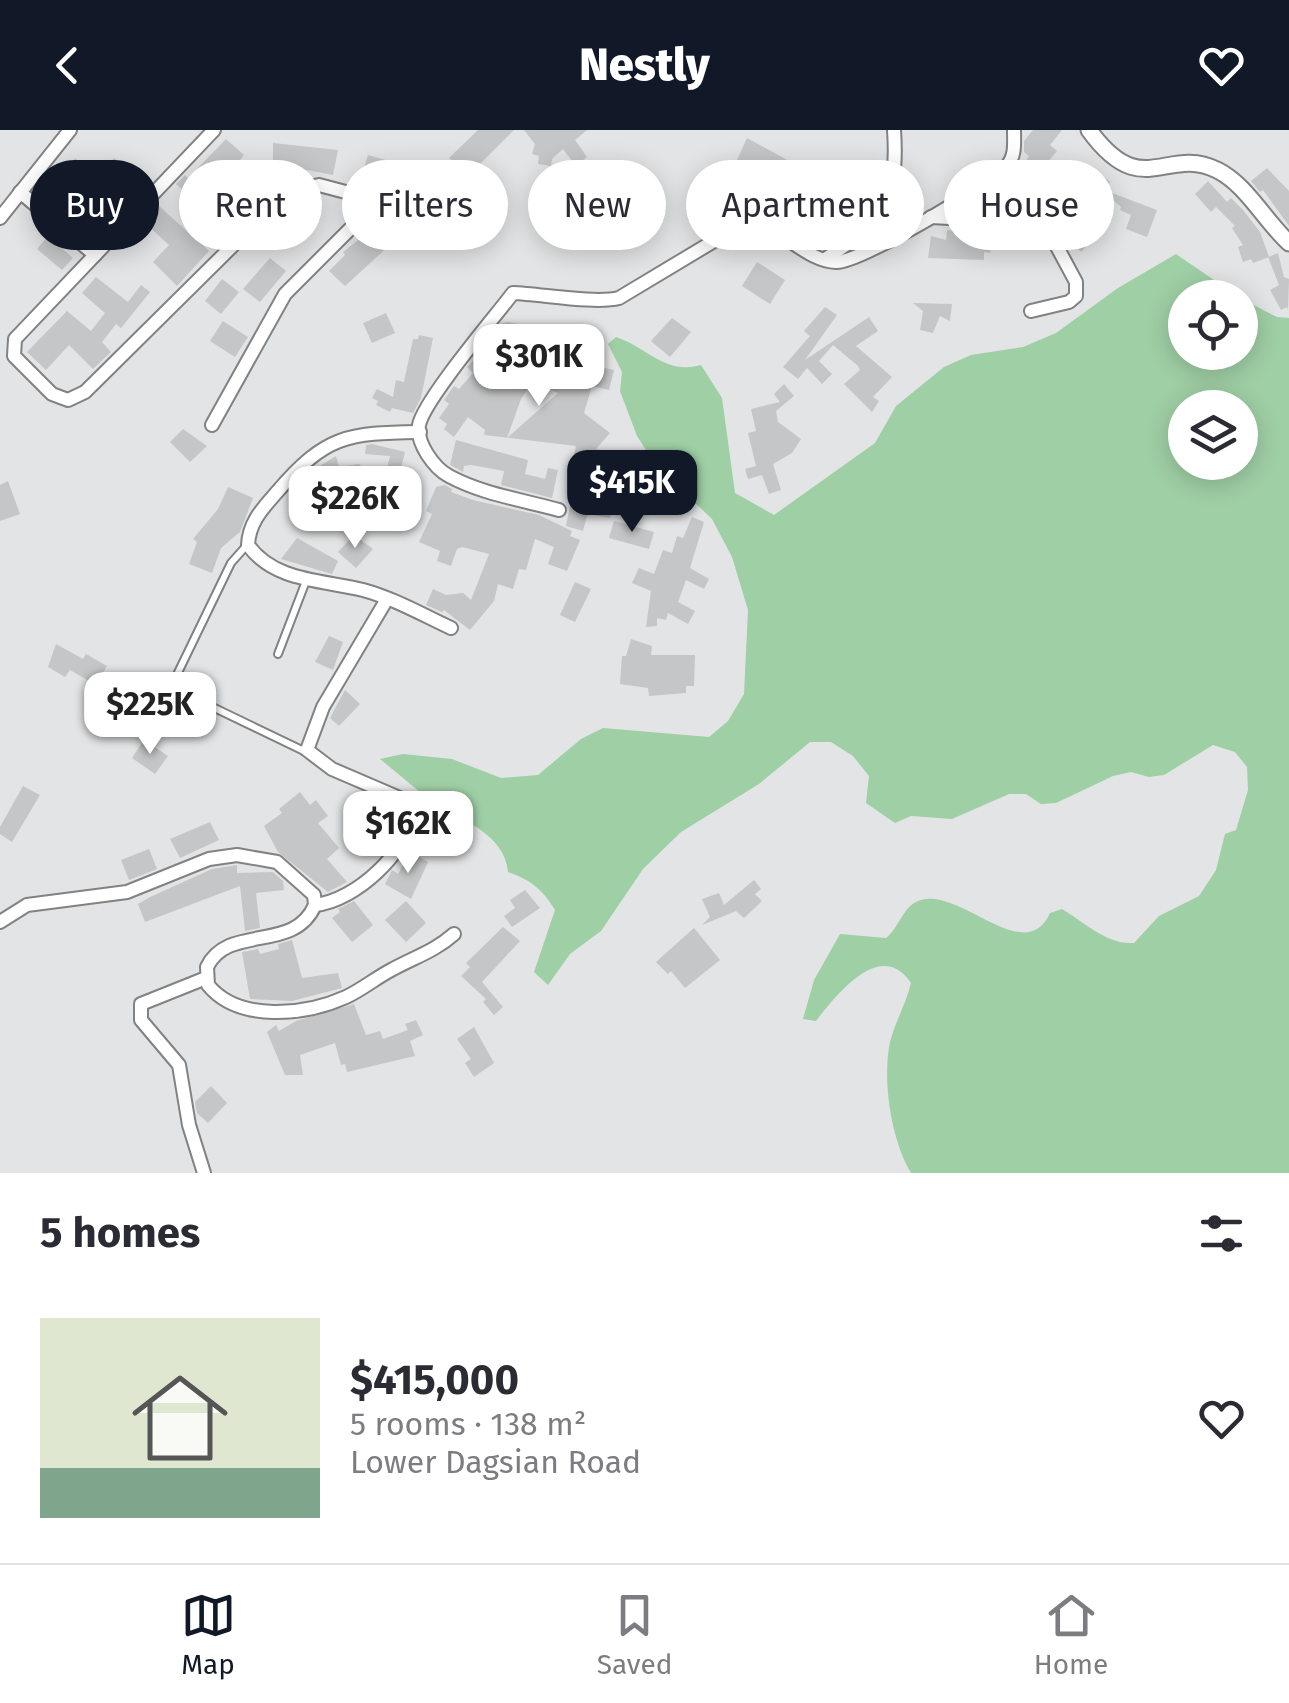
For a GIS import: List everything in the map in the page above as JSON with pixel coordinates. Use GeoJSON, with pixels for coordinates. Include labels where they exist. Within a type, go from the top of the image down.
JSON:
{"type":"FeatureCollection","features":[{"type":"Feature","properties":{"kind":"street"},"geometry":{"type":"LineString","coordinates":[[0,218],[70,130]]}},
{"type":"Feature","properties":{"kind":"street"},"geometry":{"type":"LineString","coordinates":[[214,130],[22,331],[12,347],[14,356],[60,399],[85,392],[287,192],[319,184],[342,191]]}},
{"type":"Feature","properties":{"kind":"street"},"geometry":{"type":"LineString","coordinates":[[825,260],[868,231],[881,211],[891,185],[894,130]]}},
{"type":"Feature","properties":{"kind":"street"},"geometry":{"type":"LineString","coordinates":[[560,510],[449,476],[432,462],[420,432],[419,424],[440,390],[513,293],[562,294],[604,302],[618,298],[744,223],[760,224],[825,260],[845,261],[932,218],[1006,168],[1014,152],[1014,130]]}},
{"type":"Feature","properties":{"kind":"street"},"geometry":{"type":"LineString","coordinates":[[1089,130],[1112,156],[1131,168],[1186,165],[1219,171],[1289,243]]}},
{"type":"Feature","properties":{"kind":"street"},"geometry":{"type":"LineString","coordinates":[[20,192],[95,255]]}},
{"type":"Feature","properties":{"kind":"street"},"geometry":{"type":"LineString","coordinates":[[932,218],[1039,224],[1048,228],[1076,282],[1076,296],[1069,302],[1031,310]]}},
{"type":"Feature","properties":{"kind":"street"},"geometry":{"type":"LineString","coordinates":[[212,425],[285,294],[342,237]]}},
{"type":"Feature","properties":{"kind":"street"},"geometry":{"type":"LineString","coordinates":[[420,432],[370,433],[338,440],[314,453],[296,468],[252,522],[248,544],[266,562],[307,580],[363,590],[451,628]]}},
{"type":"Feature","properties":{"kind":"street"},"geometry":{"type":"LineString","coordinates":[[316,906],[330,904],[368,879],[398,846],[415,811],[409,802],[332,769],[309,754],[308,742],[323,707],[387,599]]}},
{"type":"Feature","properties":{"kind":"street"},"geometry":{"type":"LineString","coordinates":[[0,922],[27,905],[127,892],[210,860],[250,854],[277,862],[314,895],[316,906],[310,917],[293,932],[221,949],[210,960],[206,978],[214,992],[224,999],[252,1010],[310,1008],[346,996],[397,966],[432,952],[454,934]]}},
{"type":"Feature","properties":{"kind":"street"},"geometry":{"type":"LineString","coordinates":[[204,1173],[189,1125],[179,1065],[141,1020],[139,1010],[152,996],[206,978]]}},
{"type":"Feature","properties":{"kind":"lane"},"geometry":{"type":"LineString","coordinates":[[248,544],[231,563],[171,688],[309,754]]}},
{"type":"Feature","properties":{"kind":"lane"},"geometry":{"type":"LineString","coordinates":[[278,654],[307,580]]}},
{"type":"Feature","properties":{"kind":"green space"},"geometry":{"type":"Polygon","coordinates":[[[1176,254],[1214,280],[1168,280],[1168,370],[1258,370],[1258,307],[1289,318],[1289,1173],[911,1173],[893,1127],[887,1074],[890,1042],[911,983],[899,971],[886,966],[873,968],[847,985],[816,1021],[803,1019],[814,980],[840,934],[886,938],[916,902],[932,899],[950,903],[1007,929],[1024,932],[1038,928],[1050,913],[1062,909],[1105,937],[1134,943],[1159,916],[1199,896],[1216,870],[1225,834],[1236,830],[1248,790],[1247,767],[1235,752],[1213,745],[1164,775],[1149,777],[1131,772],[1113,776],[1056,803],[1041,804],[1026,794],[1009,794],[952,819],[911,816],[895,823],[866,803],[869,776],[853,756],[831,742],[810,742],[759,784],[681,832],[643,869],[601,931],[570,954],[548,985],[534,972],[555,910],[550,903],[530,882],[508,872],[505,859],[491,839],[430,799],[380,759],[403,754],[452,759],[501,778],[538,775],[581,739],[603,728],[709,737],[728,721],[744,694],[748,610],[732,557],[712,519],[657,467],[637,436],[620,391],[622,372],[608,344],[616,337],[667,363],[701,365],[722,398],[735,493],[774,515],[875,443],[896,406],[944,367],[971,355],[1023,347],[1056,333],[1118,288],[1176,254]]]}},
{"type":"Feature","properties":{"kind":"building"},"geometry":{"type":"Polygon","coordinates":[[[478,130],[514,130],[484,160],[449,158],[478,130]]]}},
{"type":"Feature","properties":{"kind":"building"},"geometry":{"type":"Polygon","coordinates":[[[524,130],[587,130],[575,140],[587,157],[583,160],[571,160],[563,149],[552,160],[538,160],[539,156],[532,154],[535,144],[524,130]]]}},
{"type":"Feature","properties":{"kind":"building"},"geometry":{"type":"Polygon","coordinates":[[[1033,130],[1062,130],[1050,145],[1057,151],[1049,160],[1027,160],[1024,141],[1033,130]]]}},
{"type":"Feature","properties":{"kind":"building"},"geometry":{"type":"Polygon","coordinates":[[[747,138],[788,160],[737,160],[747,138]]]}},
{"type":"Feature","properties":{"kind":"building"},"geometry":{"type":"Polygon","coordinates":[[[226,139],[244,155],[240,160],[206,160],[226,139]]]}},
{"type":"Feature","properties":{"kind":"building"},"geometry":{"type":"Polygon","coordinates":[[[273,143],[338,150],[333,175],[322,173],[322,160],[273,160],[273,143]]]}},
{"type":"Feature","properties":{"kind":"building"},"geometry":{"type":"Polygon","coordinates":[[[1267,168],[1289,191],[1289,226],[1263,190],[1260,192],[1251,181],[1267,168]]]}},
{"type":"Feature","properties":{"kind":"building"},"geometry":{"type":"Polygon","coordinates":[[[1208,181],[1227,202],[1231,198],[1243,210],[1260,232],[1269,257],[1243,262],[1238,247],[1243,245],[1232,228],[1235,226],[1216,207],[1211,212],[1195,194],[1208,181]]]}},
{"type":"Feature","properties":{"kind":"building"},"geometry":{"type":"Polygon","coordinates":[[[1114,194],[1157,210],[1147,237],[1126,229],[1131,215],[1114,201],[1114,194]]]}},
{"type":"Feature","properties":{"kind":"building"},"geometry":{"type":"Polygon","coordinates":[[[159,206],[179,224],[179,250],[209,251],[177,286],[153,262],[169,245],[159,236],[159,206]]]}},
{"type":"Feature","properties":{"kind":"building"},"geometry":{"type":"Polygon","coordinates":[[[931,236],[944,239],[944,250],[990,250],[990,253],[984,252],[984,260],[928,258],[931,236]]]}},
{"type":"Feature","properties":{"kind":"building"},"geometry":{"type":"Polygon","coordinates":[[[38,250],[64,250],[73,258],[62,270],[38,250]]]}},
{"type":"Feature","properties":{"kind":"building"},"geometry":{"type":"Polygon","coordinates":[[[384,250],[345,286],[329,271],[345,255],[343,252],[384,250]]]}},
{"type":"Feature","properties":{"kind":"building"},"geometry":{"type":"Polygon","coordinates":[[[1278,253],[1284,277],[1289,279],[1288,310],[1281,310],[1270,290],[1279,285],[1268,257],[1278,253]]]}},
{"type":"Feature","properties":{"kind":"building"},"geometry":{"type":"Polygon","coordinates":[[[270,258],[286,271],[260,302],[243,289],[270,258]]]}},
{"type":"Feature","properties":{"kind":"building"},"geometry":{"type":"Polygon","coordinates":[[[757,262],[785,280],[770,304],[742,286],[757,262]]]}},
{"type":"Feature","properties":{"kind":"building"},"geometry":{"type":"Polygon","coordinates":[[[96,277],[128,302],[141,285],[150,292],[121,328],[116,324],[102,342],[111,352],[93,369],[69,345],[46,370],[27,352],[67,311],[91,331],[105,313],[82,293],[96,277]]]}},
{"type":"Feature","properties":{"kind":"building"},"geometry":{"type":"Polygon","coordinates":[[[222,279],[239,292],[221,314],[205,301],[222,279]]]}},
{"type":"Feature","properties":{"kind":"building"},"geometry":{"type":"Polygon","coordinates":[[[913,303],[952,304],[950,321],[940,316],[933,333],[920,330],[923,311],[913,303]]]}},
{"type":"Feature","properties":{"kind":"building"},"geometry":{"type":"Polygon","coordinates":[[[825,307],[837,315],[805,360],[869,317],[878,331],[856,346],[892,377],[873,397],[879,401],[872,412],[844,384],[860,370],[858,366],[833,345],[819,361],[832,374],[822,384],[807,368],[798,379],[783,367],[810,336],[804,331],[825,307]]]}},
{"type":"Feature","properties":{"kind":"building"},"geometry":{"type":"Polygon","coordinates":[[[386,313],[395,333],[372,343],[363,323],[386,313]]]}},
{"type":"Feature","properties":{"kind":"building"},"geometry":{"type":"Polygon","coordinates":[[[672,318],[691,332],[670,357],[651,341],[672,318]]]}},
{"type":"Feature","properties":{"kind":"building"},"geometry":{"type":"Polygon","coordinates":[[[223,321],[248,337],[235,357],[210,341],[223,321]]]}},
{"type":"Feature","properties":{"kind":"building"},"geometry":{"type":"Polygon","coordinates":[[[502,323],[523,325],[519,343],[550,350],[548,356],[576,369],[599,375],[601,367],[614,370],[609,390],[592,386],[584,413],[610,433],[596,449],[603,451],[601,460],[622,467],[619,479],[642,496],[636,505],[614,499],[610,518],[593,515],[600,480],[570,472],[576,446],[507,438],[484,435],[485,430],[468,417],[454,437],[444,429],[447,424],[439,418],[449,404],[444,400],[454,386],[459,389],[473,373],[467,367],[477,356],[492,369],[498,342],[488,341],[502,323]],[[541,367],[521,399],[507,438],[558,393],[551,390],[559,375],[541,367]]]}},
{"type":"Feature","properties":{"kind":"building"},"geometry":{"type":"Polygon","coordinates":[[[419,335],[433,338],[421,398],[413,413],[392,408],[390,412],[376,405],[378,401],[372,398],[377,389],[393,397],[396,380],[404,382],[413,339],[419,335]]]}},
{"type":"Feature","properties":{"kind":"building"},"geometry":{"type":"Polygon","coordinates":[[[784,384],[794,396],[776,411],[778,422],[801,439],[792,453],[773,464],[781,490],[769,494],[762,475],[748,479],[745,469],[756,466],[748,433],[756,431],[751,409],[780,402],[774,394],[784,384]]]}},
{"type":"Feature","properties":{"kind":"building"},"geometry":{"type":"Polygon","coordinates":[[[183,429],[207,446],[190,462],[170,442],[183,429]]]}},
{"type":"Feature","properties":{"kind":"building"},"geometry":{"type":"Polygon","coordinates":[[[456,440],[528,460],[525,474],[545,479],[548,468],[558,470],[552,498],[501,485],[504,471],[471,465],[464,466],[463,472],[450,465],[456,440]]]}},
{"type":"Feature","properties":{"kind":"building"},"geometry":{"type":"Polygon","coordinates":[[[366,445],[405,452],[399,476],[386,473],[390,456],[365,454],[366,445]]]}},
{"type":"Feature","properties":{"kind":"building"},"geometry":{"type":"Polygon","coordinates":[[[336,456],[339,467],[359,464],[376,480],[354,503],[356,507],[340,512],[335,497],[319,502],[312,471],[336,456]]]}},
{"type":"Feature","properties":{"kind":"building"},"geometry":{"type":"Polygon","coordinates":[[[8,481],[20,514],[0,521],[0,485],[8,481]]]}},
{"type":"Feature","properties":{"kind":"building"},"geometry":{"type":"Polygon","coordinates":[[[445,485],[451,492],[473,500],[539,515],[572,531],[570,536],[580,540],[567,571],[548,564],[554,547],[535,539],[526,570],[519,569],[513,589],[498,584],[494,601],[470,630],[444,610],[426,605],[433,589],[446,595],[463,593],[471,600],[489,554],[462,547],[457,549],[451,566],[437,561],[440,551],[419,542],[432,514],[426,511],[436,487],[445,485]]]}},
{"type":"Feature","properties":{"kind":"building"},"geometry":{"type":"Polygon","coordinates":[[[228,487],[253,498],[240,532],[221,548],[212,573],[189,564],[197,542],[193,539],[218,509],[228,487]]]}},
{"type":"Feature","properties":{"kind":"building"},"geometry":{"type":"Polygon","coordinates":[[[395,494],[393,503],[415,495],[417,505],[388,531],[372,514],[395,494]]]}},
{"type":"Feature","properties":{"kind":"building"},"geometry":{"type":"Polygon","coordinates":[[[571,501],[590,505],[583,531],[566,526],[571,501]]]}},
{"type":"Feature","properties":{"kind":"building"},"geometry":{"type":"Polygon","coordinates":[[[692,517],[704,522],[690,568],[709,579],[704,589],[686,580],[678,602],[695,611],[688,624],[668,613],[666,620],[657,618],[657,626],[646,627],[651,591],[632,583],[639,568],[654,574],[663,550],[672,553],[677,536],[683,538],[692,517]]]}},
{"type":"Feature","properties":{"kind":"building"},"geometry":{"type":"Polygon","coordinates":[[[614,521],[654,532],[649,549],[609,538],[614,521]]]}},
{"type":"Feature","properties":{"kind":"building"},"geometry":{"type":"Polygon","coordinates":[[[354,535],[373,549],[356,568],[338,552],[354,535]]]}},
{"type":"Feature","properties":{"kind":"building"},"geometry":{"type":"Polygon","coordinates":[[[297,538],[338,561],[332,574],[281,559],[297,538]]]}},
{"type":"Feature","properties":{"kind":"building"},"geometry":{"type":"Polygon","coordinates":[[[575,582],[591,589],[575,622],[560,615],[575,582]]]}},
{"type":"Feature","properties":{"kind":"building"},"geometry":{"type":"Polygon","coordinates":[[[329,636],[343,642],[333,670],[315,662],[329,636]]]}},
{"type":"Feature","properties":{"kind":"building"},"geometry":{"type":"Polygon","coordinates":[[[631,639],[652,646],[651,655],[695,655],[694,686],[686,686],[686,693],[649,696],[648,688],[620,684],[622,656],[626,656],[631,639]]]}},
{"type":"Feature","properties":{"kind":"building"},"geometry":{"type":"Polygon","coordinates":[[[56,644],[83,659],[86,654],[107,666],[96,685],[70,670],[65,677],[48,667],[56,644]]]}},
{"type":"Feature","properties":{"kind":"building"},"geometry":{"type":"Polygon","coordinates":[[[345,690],[360,704],[339,726],[330,718],[345,690]]]}},
{"type":"Feature","properties":{"kind":"building"},"geometry":{"type":"Polygon","coordinates":[[[144,740],[168,756],[155,774],[132,758],[144,740]]]}},
{"type":"Feature","properties":{"kind":"building"},"geometry":{"type":"Polygon","coordinates":[[[23,786],[40,795],[12,842],[0,834],[0,827],[23,786]]]}},
{"type":"Feature","properties":{"kind":"building"},"geometry":{"type":"Polygon","coordinates":[[[300,792],[310,805],[316,800],[328,816],[318,823],[339,848],[327,859],[347,882],[328,892],[278,852],[264,826],[300,792]]]}},
{"type":"Feature","properties":{"kind":"building"},"geometry":{"type":"Polygon","coordinates":[[[210,822],[219,840],[180,858],[170,839],[210,822]]]}},
{"type":"Feature","properties":{"kind":"building"},"geometry":{"type":"Polygon","coordinates":[[[149,849],[157,869],[129,880],[121,860],[149,849]]]}},
{"type":"Feature","properties":{"kind":"building"},"geometry":{"type":"Polygon","coordinates":[[[410,852],[428,862],[411,899],[385,884],[392,870],[398,874],[410,852]]]}},
{"type":"Feature","properties":{"kind":"building"},"geometry":{"type":"Polygon","coordinates":[[[237,865],[237,873],[273,872],[283,881],[284,890],[256,893],[260,928],[245,931],[240,886],[145,922],[138,904],[212,869],[237,865]]]}},
{"type":"Feature","properties":{"kind":"building"},"geometry":{"type":"Polygon","coordinates":[[[754,880],[761,889],[755,894],[762,901],[744,918],[736,911],[702,925],[710,917],[702,899],[719,893],[724,905],[754,880]]]}},
{"type":"Feature","properties":{"kind":"building"},"geometry":{"type":"Polygon","coordinates":[[[525,890],[540,908],[512,927],[504,916],[515,908],[510,900],[525,890]]]}},
{"type":"Feature","properties":{"kind":"building"},"geometry":{"type":"Polygon","coordinates":[[[354,901],[373,925],[352,942],[332,918],[340,912],[338,909],[354,901]]]}},
{"type":"Feature","properties":{"kind":"building"},"geometry":{"type":"Polygon","coordinates":[[[406,901],[426,923],[406,942],[385,920],[406,901]]]}},
{"type":"Feature","properties":{"kind":"building"},"geometry":{"type":"Polygon","coordinates":[[[503,927],[520,941],[482,982],[503,1007],[494,1015],[483,1002],[486,999],[461,976],[470,967],[466,963],[503,927]]]}},
{"type":"Feature","properties":{"kind":"building"},"geometry":{"type":"Polygon","coordinates":[[[694,928],[720,960],[685,988],[671,971],[668,974],[656,962],[694,928]]]}},
{"type":"Feature","properties":{"kind":"building"},"geometry":{"type":"Polygon","coordinates":[[[292,940],[302,978],[338,973],[342,988],[292,1001],[250,999],[242,952],[258,949],[260,954],[279,949],[278,944],[292,940]]]}},
{"type":"Feature","properties":{"kind":"building"},"geometry":{"type":"Polygon","coordinates":[[[354,1004],[366,1035],[380,1031],[383,1039],[408,1030],[405,1024],[416,1020],[423,1035],[410,1041],[415,1056],[347,1072],[335,1043],[300,1055],[303,1075],[285,1075],[267,1032],[276,1025],[279,1031],[296,1021],[354,1004]]]}},
{"type":"Feature","properties":{"kind":"building"},"geometry":{"type":"Polygon","coordinates":[[[474,1027],[494,1063],[474,1077],[465,1063],[471,1059],[457,1039],[474,1027]]]}},
{"type":"Feature","properties":{"kind":"building"},"geometry":{"type":"Polygon","coordinates":[[[211,1086],[227,1103],[208,1123],[197,1113],[195,1102],[211,1086]]]}}]}
